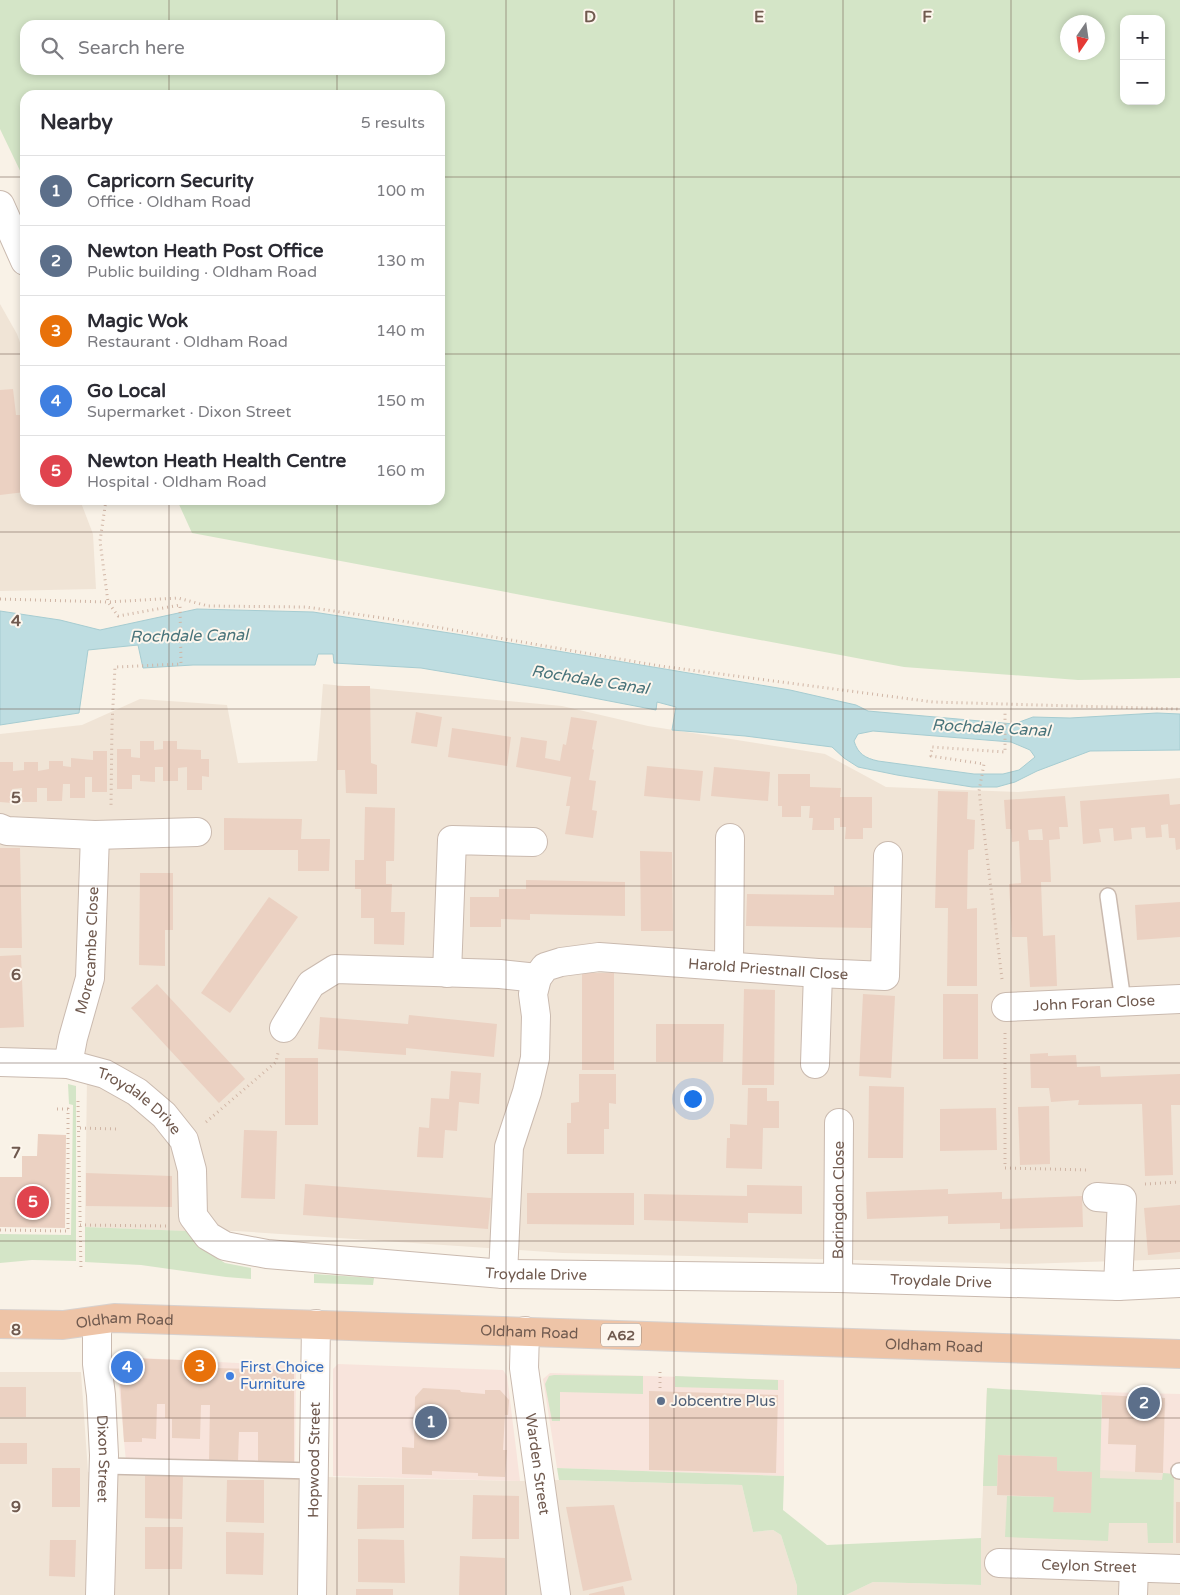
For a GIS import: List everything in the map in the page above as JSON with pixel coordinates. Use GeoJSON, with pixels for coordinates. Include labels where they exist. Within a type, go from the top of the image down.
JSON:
{"type":"FeatureCollection","features":[{"type":"Feature","properties":{"kind":"highway","name":"Oldham Road"},"geometry":{"type":"LineString","coordinates":[[0,1324],[62,1325],[114,1318],[1180,1354]]}},
{"type":"Feature","properties":{"kind":"street"},"geometry":{"type":"LineString","coordinates":[[0,205],[20,250]]}},
{"type":"Feature","properties":{"kind":"street"},"geometry":{"type":"LineString","coordinates":[[0,828],[7,831],[95,835],[197,832]]}},
{"type":"Feature","properties":{"kind":"street","name":"Morecambe Close"},"geometry":{"type":"LineString","coordinates":[[68,1064],[73,1038],[90,978],[95,835]]}},
{"type":"Feature","properties":{"kind":"street"},"geometry":{"type":"LineString","coordinates":[[729,965],[730,838]]}},
{"type":"Feature","properties":{"kind":"street"},"geometry":{"type":"LineString","coordinates":[[447,973],[452,840],[533,842]]}},
{"type":"Feature","properties":{"kind":"street","name":"Harold Priestnall Close"},"geometry":{"type":"LineString","coordinates":[[537,978],[545,967],[561,962],[599,957],[885,976],[888,856]]}},
{"type":"Feature","properties":{"kind":"street"},"geometry":{"type":"LineString","coordinates":[[284,1028],[311,984],[335,969],[500,974],[537,978],[533,994],[536,1016],[535,1058],[527,1092],[509,1147],[503,1274]]}},
{"type":"Feature","properties":{"kind":"street"},"geometry":{"type":"LineString","coordinates":[[815,1064],[818,973]]}},
{"type":"Feature","properties":{"kind":"street","name":"John Foran Close"},"geometry":{"type":"LineString","coordinates":[[1006,1007],[1180,999]]}},
{"type":"Feature","properties":{"kind":"street","name":"Troydale Drive"},"geometry":{"type":"LineString","coordinates":[[0,1062],[68,1064],[105,1074],[137,1092],[164,1115],[184,1140],[192,1170],[193,1216],[208,1236],[225,1246],[267,1254],[503,1274],[838,1278],[1118,1286],[1180,1283]]}},
{"type":"Feature","properties":{"kind":"street","name":"Boringdon Close"},"geometry":{"type":"LineString","coordinates":[[838,1278],[839,1123]]}},
{"type":"Feature","properties":{"kind":"street"},"geometry":{"type":"LineString","coordinates":[[1109,1198],[1118,1286]]}},
{"type":"Feature","properties":{"kind":"street","name":"Dixon Street"},"geometry":{"type":"LineString","coordinates":[[97,1321],[97,1364],[101,1395],[104,1466],[100,1595]]}},
{"type":"Feature","properties":{"kind":"street","name":"Hopwood Street"},"geometry":{"type":"LineString","coordinates":[[312,1595],[316,1324]]}},
{"type":"Feature","properties":{"kind":"street","name":"Warden Street"},"geometry":{"type":"LineString","coordinates":[[525,1331],[524,1368],[556,1595]]}},
{"type":"Feature","properties":{"kind":"street","name":"Ceylon Street"},"geometry":{"type":"LineString","coordinates":[[998,1563],[1180,1569]]}},
{"type":"Feature","properties":{"kind":"street"},"geometry":{"type":"LineString","coordinates":[[1134,1568],[1134,1595]]}},
{"type":"Feature","properties":{"kind":"lane"},"geometry":{"type":"LineString","coordinates":[[1108,896],[1123,1001]]}},
{"type":"Feature","properties":{"kind":"lane"},"geometry":{"type":"LineString","coordinates":[[104,1466],[314,1471]]}},
{"type":"Feature","properties":{"kind":"path"},"geometry":{"type":"LineString","coordinates":[[95,835],[111,817],[115,667],[181,664],[180,605],[118,616],[108,602],[100,541],[105,505]]}},
{"type":"Feature","properties":{"kind":"path"},"geometry":{"type":"LineString","coordinates":[[0,599],[108,602],[178,598],[208,606],[306,607],[660,666],[933,702],[1180,710]]}},
{"type":"Feature","properties":{"kind":"path"},"geometry":{"type":"LineString","coordinates":[[979,791],[984,764],[931,756],[932,747],[1005,752],[1005,713]]}},
{"type":"Feature","properties":{"kind":"path"},"geometry":{"type":"LineString","coordinates":[[184,1140],[276,1062],[284,1028]]}},
{"type":"Feature","properties":{"kind":"path"},"geometry":{"type":"LineString","coordinates":[[78,1101],[80,1128],[81,1270]]}},
{"type":"Feature","properties":{"kind":"path"},"geometry":{"type":"LineString","coordinates":[[0,1230],[68,1231],[68,1109],[56,1109]]}},
{"type":"Feature","properties":{"kind":"path"},"geometry":{"type":"LineString","coordinates":[[80,1128],[116,1129]]}},
{"type":"Feature","properties":{"kind":"path"},"geometry":{"type":"LineString","coordinates":[[1109,1198],[1142,1184],[1180,1182]]}},
{"type":"Feature","properties":{"kind":"path"},"geometry":{"type":"LineString","coordinates":[[80,1225],[168,1226]]}},
{"type":"Feature","properties":{"kind":"path"},"geometry":{"type":"LineString","coordinates":[[660,1372],[660,1391]]}},
{"type":"Feature","properties":{"kind":"shaded area"},"geometry":{"type":"Polygon","coordinates":[[[0,304],[20,342],[20,505],[82,505],[93,534],[96,589],[0,591],[0,304]]]}},
{"type":"Feature","properties":{"kind":"shaded area"},"geometry":{"type":"Polygon","coordinates":[[[323,684],[562,706],[648,726],[825,754],[886,787],[1018,792],[1180,778],[1180,1259],[1024,1264],[563,1253],[236,1231],[209,1232],[85,1227],[87,1077],[0,1075],[0,734],[82,725],[140,699],[227,705],[238,763],[317,761],[323,684]]]}},
{"type":"Feature","properties":{"kind":"shaded area"},"geometry":{"type":"Polygon","coordinates":[[[124,1357],[296,1366],[295,1467],[126,1462],[117,1365],[124,1357]]]}},
{"type":"Feature","properties":{"kind":"shaded area"},"geometry":{"type":"Polygon","coordinates":[[[338,1364],[503,1370],[507,1376],[520,1481],[333,1476],[333,1369],[338,1364]]]}},
{"type":"Feature","properties":{"kind":"shaded area"},"geometry":{"type":"Polygon","coordinates":[[[0,1372],[81,1372],[88,1472],[742,1485],[753,1532],[773,1530],[781,1535],[797,1586],[797,1595],[0,1595],[0,1372]]]}},
{"type":"Feature","properties":{"kind":"shaded area"},"geometry":{"type":"Polygon","coordinates":[[[550,1373],[784,1380],[784,1476],[557,1468],[543,1379],[550,1373]]]}},
{"type":"Feature","properties":{"kind":"shaded area"},"geometry":{"type":"Polygon","coordinates":[[[987,1388],[1180,1474],[1180,1595],[846,1595],[873,1582],[981,1585],[987,1388]]]}},
{"type":"Feature","properties":{"kind":"shaded area"},"geometry":{"type":"Polygon","coordinates":[[[1101,1392],[1180,1394],[1180,1465],[1175,1465],[1174,1474],[1100,1470],[1101,1392]]]}},
{"type":"Feature","properties":{"kind":"green space"},"geometry":{"type":"Polygon","coordinates":[[[0,0],[1180,0],[1180,678],[1078,680],[904,667],[192,533],[179,505],[445,505],[445,90],[20,90],[20,171],[0,129],[0,0]]]}},
{"type":"Feature","properties":{"kind":"green space"},"geometry":{"type":"Polygon","coordinates":[[[68,1084],[76,1086],[76,1261],[32,1260],[0,1263],[0,1234],[71,1235],[73,1105],[69,1104],[68,1084]]]}},
{"type":"Feature","properties":{"kind":"green space"},"geometry":{"type":"Polygon","coordinates":[[[85,1227],[187,1231],[204,1250],[225,1263],[251,1268],[251,1279],[141,1265],[85,1262],[85,1227]]]}},
{"type":"Feature","properties":{"kind":"green space"},"geometry":{"type":"Polygon","coordinates":[[[314,1274],[374,1278],[373,1285],[314,1283],[314,1274]]]}},
{"type":"Feature","properties":{"kind":"green space"},"geometry":{"type":"Polygon","coordinates":[[[549,1376],[643,1376],[643,1394],[560,1392],[560,1421],[552,1421],[545,1384],[549,1376]]]}},
{"type":"Feature","properties":{"kind":"green space"},"geometry":{"type":"Polygon","coordinates":[[[675,1376],[778,1380],[778,1390],[675,1387],[675,1376]]]}},
{"type":"Feature","properties":{"kind":"green space"},"geometry":{"type":"Polygon","coordinates":[[[987,1388],[1102,1395],[1100,1478],[1162,1480],[1163,1473],[1174,1474],[1173,1543],[1148,1543],[1147,1523],[1109,1523],[1108,1541],[1005,1537],[1007,1496],[1054,1497],[1054,1512],[1090,1513],[1092,1472],[1057,1471],[1057,1457],[998,1455],[997,1486],[983,1486],[987,1388]]]}},
{"type":"Feature","properties":{"kind":"green space"},"geometry":{"type":"Polygon","coordinates":[[[557,1468],[784,1476],[783,1510],[827,1545],[981,1538],[981,1585],[873,1582],[846,1595],[797,1595],[797,1586],[781,1535],[773,1530],[753,1532],[742,1485],[559,1480],[557,1468]]]}},
{"type":"Feature","properties":{"kind":"water","name":"Rochdale Canal"},"geometry":{"type":"Polygon","coordinates":[[[197,609],[313,612],[790,690],[856,705],[868,711],[1014,724],[1033,717],[1070,718],[1157,713],[1180,714],[1180,750],[1090,751],[1037,771],[1015,782],[997,787],[972,787],[858,767],[832,747],[745,736],[672,730],[676,707],[657,702],[656,710],[421,668],[334,663],[333,654],[318,654],[315,665],[193,665],[143,668],[138,645],[88,650],[79,713],[0,725],[0,611],[60,620],[100,630],[197,609]],[[873,731],[858,734],[854,741],[860,752],[873,760],[974,774],[1003,774],[1019,770],[1035,757],[1030,750],[1011,742],[873,731]]]}},
{"type":"Feature","properties":{"kind":"building"},"geometry":{"type":"Polygon","coordinates":[[[13,389],[16,415],[20,415],[20,493],[0,495],[0,390],[13,389]]]}},
{"type":"Feature","properties":{"kind":"building"},"geometry":{"type":"Polygon","coordinates":[[[337,686],[370,686],[371,763],[377,765],[377,794],[346,793],[345,770],[337,770],[337,686]]]}},
{"type":"Feature","properties":{"kind":"building"},"geometry":{"type":"Polygon","coordinates":[[[416,712],[442,717],[437,747],[411,743],[416,712]]]}},
{"type":"Feature","properties":{"kind":"building"},"geometry":{"type":"Polygon","coordinates":[[[571,717],[597,721],[589,780],[596,781],[592,810],[597,811],[593,838],[565,834],[570,806],[566,806],[571,777],[516,767],[521,737],[547,741],[545,758],[560,761],[563,744],[566,745],[571,717]]]}},
{"type":"Feature","properties":{"kind":"building"},"geometry":{"type":"Polygon","coordinates":[[[452,728],[511,737],[507,766],[448,757],[452,728]]]}},
{"type":"Feature","properties":{"kind":"building"},"geometry":{"type":"Polygon","coordinates":[[[140,741],[154,741],[154,750],[163,749],[163,741],[177,741],[177,749],[201,750],[201,759],[209,759],[209,777],[202,776],[202,790],[187,790],[187,767],[178,768],[178,781],[163,781],[163,767],[155,767],[155,782],[140,781],[140,775],[132,775],[132,789],[117,789],[117,749],[131,749],[131,757],[140,758],[140,741]]]}},
{"type":"Feature","properties":{"kind":"building"},"geometry":{"type":"Polygon","coordinates":[[[93,751],[107,751],[107,792],[92,792],[92,777],[85,777],[85,798],[70,798],[70,784],[63,784],[62,801],[47,801],[47,788],[37,788],[37,802],[22,802],[22,788],[12,789],[12,803],[0,802],[0,762],[13,762],[13,771],[24,770],[24,762],[38,762],[38,771],[49,769],[49,761],[63,761],[63,766],[71,767],[71,758],[93,760],[93,751]]]}},
{"type":"Feature","properties":{"kind":"building"},"geometry":{"type":"Polygon","coordinates":[[[647,766],[703,771],[700,801],[644,796],[647,766]]]}},
{"type":"Feature","properties":{"kind":"building"},"geometry":{"type":"Polygon","coordinates":[[[714,767],[770,772],[768,801],[711,796],[714,767]]]}},
{"type":"Feature","properties":{"kind":"building"},"geometry":{"type":"Polygon","coordinates":[[[778,774],[810,774],[810,787],[841,788],[840,797],[872,797],[872,828],[863,828],[863,839],[845,839],[846,827],[840,827],[840,818],[834,818],[834,830],[812,830],[813,818],[809,818],[810,806],[801,806],[801,817],[782,817],[782,806],[778,806],[778,774]]]}},
{"type":"Feature","properties":{"kind":"building"},"geometry":{"type":"Polygon","coordinates":[[[938,791],[968,792],[967,819],[975,820],[974,849],[968,850],[967,909],[977,908],[977,986],[947,986],[948,908],[935,908],[938,791]]]}},
{"type":"Feature","properties":{"kind":"building"},"geometry":{"type":"Polygon","coordinates":[[[1169,794],[1170,805],[1180,804],[1180,849],[1176,850],[1175,838],[1169,838],[1168,824],[1161,825],[1162,837],[1146,838],[1145,827],[1131,828],[1132,839],[1114,841],[1113,828],[1099,829],[1101,842],[1083,844],[1080,801],[1169,794]]]}},
{"type":"Feature","properties":{"kind":"building"},"geometry":{"type":"Polygon","coordinates":[[[1065,796],[1068,827],[1059,827],[1060,839],[1049,840],[1051,882],[1041,882],[1043,936],[1055,935],[1057,986],[1030,987],[1027,937],[1012,937],[1009,884],[1021,883],[1019,841],[1012,842],[1011,829],[1006,829],[1004,800],[1065,796]],[[1042,829],[1028,830],[1029,840],[1043,840],[1042,829]]]}},
{"type":"Feature","properties":{"kind":"building"},"geometry":{"type":"Polygon","coordinates":[[[365,807],[395,808],[394,861],[386,861],[386,884],[392,884],[391,912],[405,912],[404,945],[374,944],[374,918],[361,918],[361,889],[355,889],[355,860],[364,860],[365,807]]]}},
{"type":"Feature","properties":{"kind":"building"},"geometry":{"type":"Polygon","coordinates":[[[224,818],[302,819],[301,839],[330,839],[329,871],[298,871],[298,850],[224,850],[224,818]]]}},
{"type":"Feature","properties":{"kind":"building"},"geometry":{"type":"Polygon","coordinates":[[[0,848],[20,848],[22,948],[0,948],[0,848]]]}},
{"type":"Feature","properties":{"kind":"building"},"geometry":{"type":"Polygon","coordinates":[[[640,851],[672,852],[673,931],[641,931],[640,851]]]}},
{"type":"Feature","properties":{"kind":"building"},"geometry":{"type":"Polygon","coordinates":[[[140,873],[173,873],[173,930],[165,930],[165,966],[139,965],[140,873]]]}},
{"type":"Feature","properties":{"kind":"building"},"geometry":{"type":"Polygon","coordinates":[[[526,880],[625,882],[625,916],[530,914],[530,920],[501,919],[501,927],[470,927],[470,897],[499,897],[499,889],[526,889],[526,880]]]}},
{"type":"Feature","properties":{"kind":"building"},"geometry":{"type":"Polygon","coordinates":[[[834,886],[873,887],[872,928],[746,926],[747,894],[834,895],[834,886]]]}},
{"type":"Feature","properties":{"kind":"building"},"geometry":{"type":"Polygon","coordinates":[[[269,897],[298,917],[230,1013],[201,993],[269,897]]]}},
{"type":"Feature","properties":{"kind":"building"},"geometry":{"type":"Polygon","coordinates":[[[1180,902],[1180,937],[1137,940],[1135,905],[1180,902]]]}},
{"type":"Feature","properties":{"kind":"building"},"geometry":{"type":"Polygon","coordinates":[[[21,955],[24,1027],[0,1028],[0,956],[21,955]]]}},
{"type":"Feature","properties":{"kind":"building"},"geometry":{"type":"Polygon","coordinates":[[[582,973],[614,973],[614,1070],[582,1070],[582,973]]]}},
{"type":"Feature","properties":{"kind":"building"},"geometry":{"type":"Polygon","coordinates":[[[157,984],[245,1079],[219,1103],[131,1008],[157,984]]]}},
{"type":"Feature","properties":{"kind":"building"},"geometry":{"type":"Polygon","coordinates":[[[744,989],[775,990],[774,1085],[742,1085],[744,989]]]}},
{"type":"Feature","properties":{"kind":"building"},"geometry":{"type":"Polygon","coordinates":[[[863,994],[895,996],[891,1078],[859,1076],[863,994]]]}},
{"type":"Feature","properties":{"kind":"building"},"geometry":{"type":"Polygon","coordinates":[[[943,994],[978,994],[978,1059],[943,1059],[943,994]]]}},
{"type":"Feature","properties":{"kind":"building"},"geometry":{"type":"Polygon","coordinates":[[[409,1015],[497,1024],[494,1057],[406,1048],[406,1055],[318,1049],[320,1017],[408,1024],[409,1015]]]}},
{"type":"Feature","properties":{"kind":"building"},"geometry":{"type":"Polygon","coordinates":[[[656,1024],[724,1024],[723,1062],[656,1062],[656,1024]]]}},
{"type":"Feature","properties":{"kind":"building"},"geometry":{"type":"Polygon","coordinates":[[[1048,1053],[1048,1056],[1076,1055],[1077,1067],[1100,1066],[1101,1077],[1180,1074],[1180,1105],[1171,1105],[1173,1175],[1145,1176],[1142,1104],[1078,1105],[1079,1100],[1051,1102],[1049,1088],[1031,1088],[1030,1054],[1048,1053]]]}},
{"type":"Feature","properties":{"kind":"building"},"geometry":{"type":"Polygon","coordinates":[[[285,1058],[318,1058],[318,1125],[285,1125],[285,1058]]]}},
{"type":"Feature","properties":{"kind":"building"},"geometry":{"type":"Polygon","coordinates":[[[451,1071],[481,1073],[479,1104],[459,1102],[457,1131],[445,1130],[443,1158],[417,1157],[419,1127],[429,1128],[431,1098],[449,1099],[451,1071]]]}},
{"type":"Feature","properties":{"kind":"building"},"geometry":{"type":"Polygon","coordinates":[[[579,1074],[616,1074],[616,1104],[609,1103],[609,1129],[604,1129],[604,1154],[567,1154],[567,1123],[571,1123],[571,1103],[579,1102],[579,1074]]]}},
{"type":"Feature","properties":{"kind":"building"},"geometry":{"type":"Polygon","coordinates":[[[869,1086],[904,1087],[903,1158],[868,1158],[869,1086]]]}},
{"type":"Feature","properties":{"kind":"building"},"geometry":{"type":"Polygon","coordinates":[[[748,1088],[767,1088],[767,1101],[779,1101],[779,1128],[763,1128],[762,1169],[726,1168],[727,1138],[730,1138],[730,1124],[747,1125],[748,1088]]]}},
{"type":"Feature","properties":{"kind":"building"},"geometry":{"type":"Polygon","coordinates":[[[1049,1106],[1050,1164],[1020,1165],[1018,1107],[1049,1106]]]}},
{"type":"Feature","properties":{"kind":"building"},"geometry":{"type":"Polygon","coordinates":[[[996,1108],[997,1150],[940,1151],[940,1109],[996,1108]]]}},
{"type":"Feature","properties":{"kind":"building"},"geometry":{"type":"Polygon","coordinates":[[[244,1130],[277,1131],[275,1199],[241,1198],[244,1130]]]}},
{"type":"Feature","properties":{"kind":"building"},"geometry":{"type":"Polygon","coordinates":[[[38,1134],[66,1135],[65,1228],[0,1227],[0,1177],[22,1177],[22,1156],[37,1156],[38,1134]]]}},
{"type":"Feature","properties":{"kind":"building"},"geometry":{"type":"Polygon","coordinates":[[[86,1173],[172,1176],[172,1207],[86,1206],[86,1173]]]}},
{"type":"Feature","properties":{"kind":"building"},"geometry":{"type":"Polygon","coordinates":[[[305,1184],[491,1198],[488,1229],[303,1215],[305,1184]]]}},
{"type":"Feature","properties":{"kind":"building"},"geometry":{"type":"Polygon","coordinates":[[[747,1185],[802,1186],[802,1214],[748,1213],[748,1223],[644,1220],[644,1194],[747,1196],[747,1185]]]}},
{"type":"Feature","properties":{"kind":"building"},"geometry":{"type":"Polygon","coordinates":[[[948,1189],[948,1194],[1002,1192],[1002,1199],[1082,1196],[1083,1227],[1000,1229],[1000,1223],[948,1224],[948,1216],[867,1219],[866,1192],[948,1189]]]}},
{"type":"Feature","properties":{"kind":"building"},"geometry":{"type":"Polygon","coordinates":[[[527,1193],[634,1193],[634,1225],[527,1224],[527,1193]]]}},
{"type":"Feature","properties":{"kind":"building"},"geometry":{"type":"Polygon","coordinates":[[[1180,1205],[1180,1252],[1148,1255],[1144,1208],[1180,1205]]]}},
{"type":"Feature","properties":{"kind":"building"},"geometry":{"type":"Polygon","coordinates":[[[125,1358],[211,1361],[211,1368],[294,1370],[294,1464],[258,1463],[258,1432],[239,1432],[238,1462],[209,1462],[210,1405],[201,1405],[200,1439],[172,1438],[172,1419],[165,1418],[165,1404],[157,1404],[156,1439],[142,1438],[142,1442],[124,1442],[119,1364],[125,1358]]]}},
{"type":"Feature","properties":{"kind":"building"},"geometry":{"type":"Polygon","coordinates":[[[0,1387],[26,1387],[26,1417],[0,1417],[0,1387]]]}},
{"type":"Feature","properties":{"kind":"building"},"geometry":{"type":"Polygon","coordinates":[[[423,1388],[460,1390],[461,1392],[485,1394],[485,1390],[500,1390],[509,1400],[508,1415],[505,1415],[503,1450],[507,1450],[505,1477],[478,1476],[478,1473],[432,1471],[432,1475],[402,1474],[402,1447],[414,1448],[415,1397],[423,1388]]]}},
{"type":"Feature","properties":{"kind":"building"},"geometry":{"type":"Polygon","coordinates":[[[649,1391],[778,1395],[776,1473],[649,1470],[649,1391]]]}},
{"type":"Feature","properties":{"kind":"building"},"geometry":{"type":"Polygon","coordinates":[[[1102,1395],[1165,1398],[1163,1473],[1135,1472],[1136,1445],[1108,1444],[1109,1418],[1102,1418],[1102,1395]]]}},
{"type":"Feature","properties":{"kind":"building"},"geometry":{"type":"Polygon","coordinates":[[[0,1443],[27,1443],[27,1464],[0,1464],[0,1443]]]}},
{"type":"Feature","properties":{"kind":"building"},"geometry":{"type":"Polygon","coordinates":[[[998,1455],[1057,1457],[1057,1471],[1092,1472],[1091,1513],[1053,1512],[1054,1497],[997,1495],[998,1455]]]}},
{"type":"Feature","properties":{"kind":"building"},"geometry":{"type":"Polygon","coordinates":[[[52,1468],[80,1468],[80,1507],[52,1507],[52,1468]]]}},
{"type":"Feature","properties":{"kind":"building"},"geometry":{"type":"Polygon","coordinates":[[[145,1476],[183,1476],[182,1519],[145,1518],[145,1476]]]}},
{"type":"Feature","properties":{"kind":"building"},"geometry":{"type":"Polygon","coordinates":[[[227,1480],[264,1480],[264,1523],[226,1522],[227,1480]]]}},
{"type":"Feature","properties":{"kind":"building"},"geometry":{"type":"Polygon","coordinates":[[[358,1485],[404,1485],[404,1528],[357,1529],[358,1485]]]}},
{"type":"Feature","properties":{"kind":"building"},"geometry":{"type":"Polygon","coordinates":[[[473,1495],[519,1496],[519,1539],[472,1539],[473,1495]]]}},
{"type":"Feature","properties":{"kind":"building"},"geometry":{"type":"Polygon","coordinates":[[[1176,1502],[1180,1502],[1180,1543],[1176,1543],[1176,1502]]]}},
{"type":"Feature","properties":{"kind":"building"},"geometry":{"type":"Polygon","coordinates":[[[614,1505],[632,1580],[583,1591],[566,1507],[614,1505]]]}},
{"type":"Feature","properties":{"kind":"building"},"geometry":{"type":"Polygon","coordinates":[[[145,1527],[183,1527],[182,1569],[145,1569],[145,1527]]]}},
{"type":"Feature","properties":{"kind":"building"},"geometry":{"type":"Polygon","coordinates":[[[226,1532],[264,1533],[263,1575],[226,1574],[226,1532]]]}},
{"type":"Feature","properties":{"kind":"building"},"geometry":{"type":"Polygon","coordinates":[[[358,1539],[404,1540],[405,1583],[358,1582],[358,1539]]]}},
{"type":"Feature","properties":{"kind":"building"},"geometry":{"type":"Polygon","coordinates":[[[50,1540],[76,1540],[75,1577],[49,1576],[50,1540]]]}},
{"type":"Feature","properties":{"kind":"building"},"geometry":{"type":"Polygon","coordinates":[[[460,1556],[505,1558],[505,1595],[459,1595],[460,1556]]]}},
{"type":"Feature","properties":{"kind":"building"},"geometry":{"type":"Polygon","coordinates":[[[623,1586],[625,1595],[589,1595],[589,1594],[623,1586]]]}},
{"type":"Feature","properties":{"kind":"building"},"geometry":{"type":"Polygon","coordinates":[[[356,1589],[393,1589],[393,1595],[356,1595],[356,1589]]]}},
{"type":"Feature","properties":{"kind":"place","name":"Newton Heath Health Centre"},"geometry":{"type":"Point","coordinates":[33,1202]}},
{"type":"Feature","properties":{"kind":"place","name":"Magic Wok"},"geometry":{"type":"Point","coordinates":[200,1366]}},
{"type":"Feature","properties":{"kind":"place","name":"Go Local"},"geometry":{"type":"Point","coordinates":[127,1367]}},
{"type":"Feature","properties":{"kind":"place","name":"First Choice Furniture"},"geometry":{"type":"Point","coordinates":[230,1376]}},
{"type":"Feature","properties":{"kind":"place","name":"Jobcentre Plus"},"geometry":{"type":"Point","coordinates":[661,1401]}},
{"type":"Feature","properties":{"kind":"place","name":"Newton Heath Post Office"},"geometry":{"type":"Point","coordinates":[1144,1403]}},
{"type":"Feature","properties":{"kind":"place","name":"Capricorn Security"},"geometry":{"type":"Point","coordinates":[431,1422]}}]}
